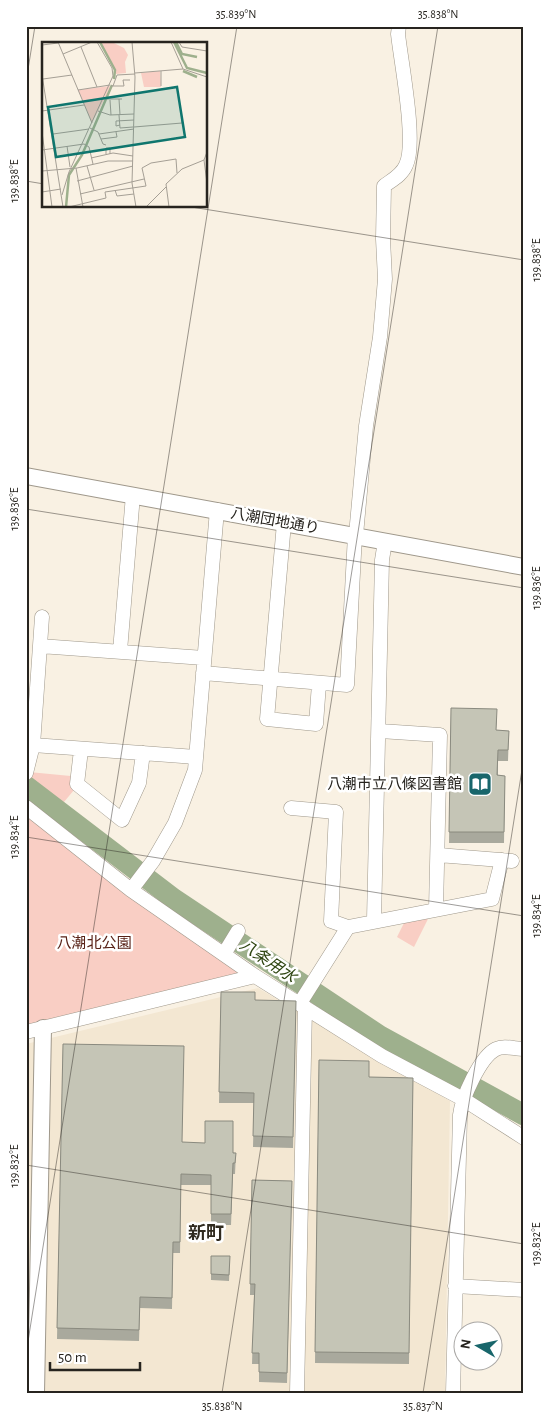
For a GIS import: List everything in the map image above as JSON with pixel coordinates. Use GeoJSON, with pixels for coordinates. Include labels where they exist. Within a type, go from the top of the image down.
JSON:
{"type":"FeatureCollection","features":[{"type":"Feature","properties":{"kind":"street"},"geometry":{"type":"LineString","coordinates":[[203,673],[347,685],[355,535],[366,426],[380,337],[385,279],[383,239],[384,186],[401,174],[407,164],[410,138],[398,34],[399,26]]}},
{"type":"Feature","properties":{"kind":"street","name":"八潮団地通り"},"geometry":{"type":"LineString","coordinates":[[26,476],[355,535],[524,568]]}},
{"type":"Feature","properties":{"kind":"street"},"geometry":{"type":"LineString","coordinates":[[120,651],[133,495]]}},
{"type":"Feature","properties":{"kind":"street"},"geometry":{"type":"LineString","coordinates":[[134,887],[153,861],[175,823],[195,770],[216,510]]}},
{"type":"Feature","properties":{"kind":"street"},"geometry":{"type":"LineString","coordinates":[[284,522],[267,719],[316,724],[319,684]]}},
{"type":"Feature","properties":{"kind":"street"},"geometry":{"type":"LineString","coordinates":[[374,920],[380,731],[382,560],[385,541]]}},
{"type":"Feature","properties":{"kind":"street"},"geometry":{"type":"LineString","coordinates":[[27,771],[33,745],[42,617]]}},
{"type":"Feature","properties":{"kind":"street"},"geometry":{"type":"LineString","coordinates":[[40,646],[204,658]]}},
{"type":"Feature","properties":{"kind":"street"},"geometry":{"type":"LineString","coordinates":[[380,731],[440,735],[436,909]]}},
{"type":"Feature","properties":{"kind":"street"},"geometry":{"type":"LineString","coordinates":[[33,745],[196,757]]}},
{"type":"Feature","properties":{"kind":"street"},"geometry":{"type":"LineString","coordinates":[[81,750],[77,784],[122,820],[140,783],[143,753]]}},
{"type":"Feature","properties":{"kind":"street"},"geometry":{"type":"LineString","coordinates":[[26,807],[134,887],[226,950],[255,976],[303,1003],[382,1056],[463,1099],[524,1138]]}},
{"type":"Feature","properties":{"kind":"street"},"geometry":{"type":"LineString","coordinates":[[291,808],[336,812],[331,921],[348,926],[492,899],[507,860],[438,855]]}},
{"type":"Feature","properties":{"kind":"street"},"geometry":{"type":"LineString","coordinates":[[297,1393],[303,1003],[348,926]]}},
{"type":"Feature","properties":{"kind":"street"},"geometry":{"type":"LineString","coordinates":[[226,950],[238,931]]}},
{"type":"Feature","properties":{"kind":"street"},"geometry":{"type":"LineString","coordinates":[[26,1032],[255,976]]}},
{"type":"Feature","properties":{"kind":"street"},"geometry":{"type":"LineString","coordinates":[[36,1393],[43,1028]]}},
{"type":"Feature","properties":{"kind":"street"},"geometry":{"type":"LineString","coordinates":[[453,1393],[460,1114],[463,1099],[486,1057],[496,1049],[505,1047],[524,1049]]}},
{"type":"Feature","properties":{"kind":"street"},"geometry":{"type":"LineString","coordinates":[[455,1286],[524,1290]]}},
{"type":"Feature","properties":{"kind":"shaded area"},"geometry":{"type":"Polygon","coordinates":[[[258,988],[450,1101],[445,1393],[26,1393],[26,1044],[258,988]]]}},
{"type":"Feature","properties":{"kind":"green space"},"geometry":{"type":"Polygon","coordinates":[[[29,772],[81,777],[79,784],[59,808],[26,784],[26,776],[29,772]]]}},
{"type":"Feature","properties":{"kind":"green space","name":"八潮北公園"},"geometry":{"type":"Polygon","coordinates":[[[26,810],[245,972],[26,1029],[26,810]]]}},
{"type":"Feature","properties":{"kind":"green space"},"geometry":{"type":"Polygon","coordinates":[[[430,915],[414,947],[397,937],[405,921],[430,915]]]}},
{"type":"Feature","properties":{"kind":"building"},"geometry":{"type":"Polygon","coordinates":[[[451,708],[497,709],[496,730],[509,731],[508,750],[498,750],[497,775],[505,776],[504,832],[449,832],[451,708]]]}},
{"type":"Feature","properties":{"kind":"building"},"geometry":{"type":"Polygon","coordinates":[[[221,992],[255,992],[255,1000],[296,1001],[293,1137],[253,1136],[254,1093],[219,1092],[221,992]]]}},
{"type":"Feature","properties":{"kind":"building"},"geometry":{"type":"Polygon","coordinates":[[[63,1044],[184,1046],[182,1142],[205,1143],[205,1121],[233,1121],[233,1153],[236,1153],[235,1163],[233,1163],[231,1214],[211,1214],[211,1175],[181,1174],[180,1242],[173,1242],[172,1298],[140,1297],[139,1330],[57,1328],[63,1044]]]}},
{"type":"Feature","properties":{"kind":"building"},"geometry":{"type":"Polygon","coordinates":[[[319,1060],[369,1061],[369,1077],[413,1078],[409,1353],[315,1352],[319,1060]]]}},
{"type":"Feature","properties":{"kind":"building"},"geometry":{"type":"Polygon","coordinates":[[[252,1180],[292,1181],[287,1373],[259,1372],[259,1353],[252,1353],[255,1284],[250,1284],[252,1180]]]}},
{"type":"Feature","properties":{"kind":"building"},"geometry":{"type":"Polygon","coordinates":[[[211,1256],[230,1256],[229,1275],[211,1274],[211,1256]]]}},
{"type":"Feature","properties":{"kind":"waterway","name":"八条用水"},"geometry":{"type":"LineString","coordinates":[[26,786],[174,899],[380,1036],[524,1115]]}},
{"type":"Feature","properties":{"kind":"place","name":"八潮市立八條図書館"},"geometry":{"type":"Point","coordinates":[480,784]}},
{"type":"Feature","properties":{"kind":"district","name":"新町"},"geometry":{"type":"Point","coordinates":[206,1234]}}]}
